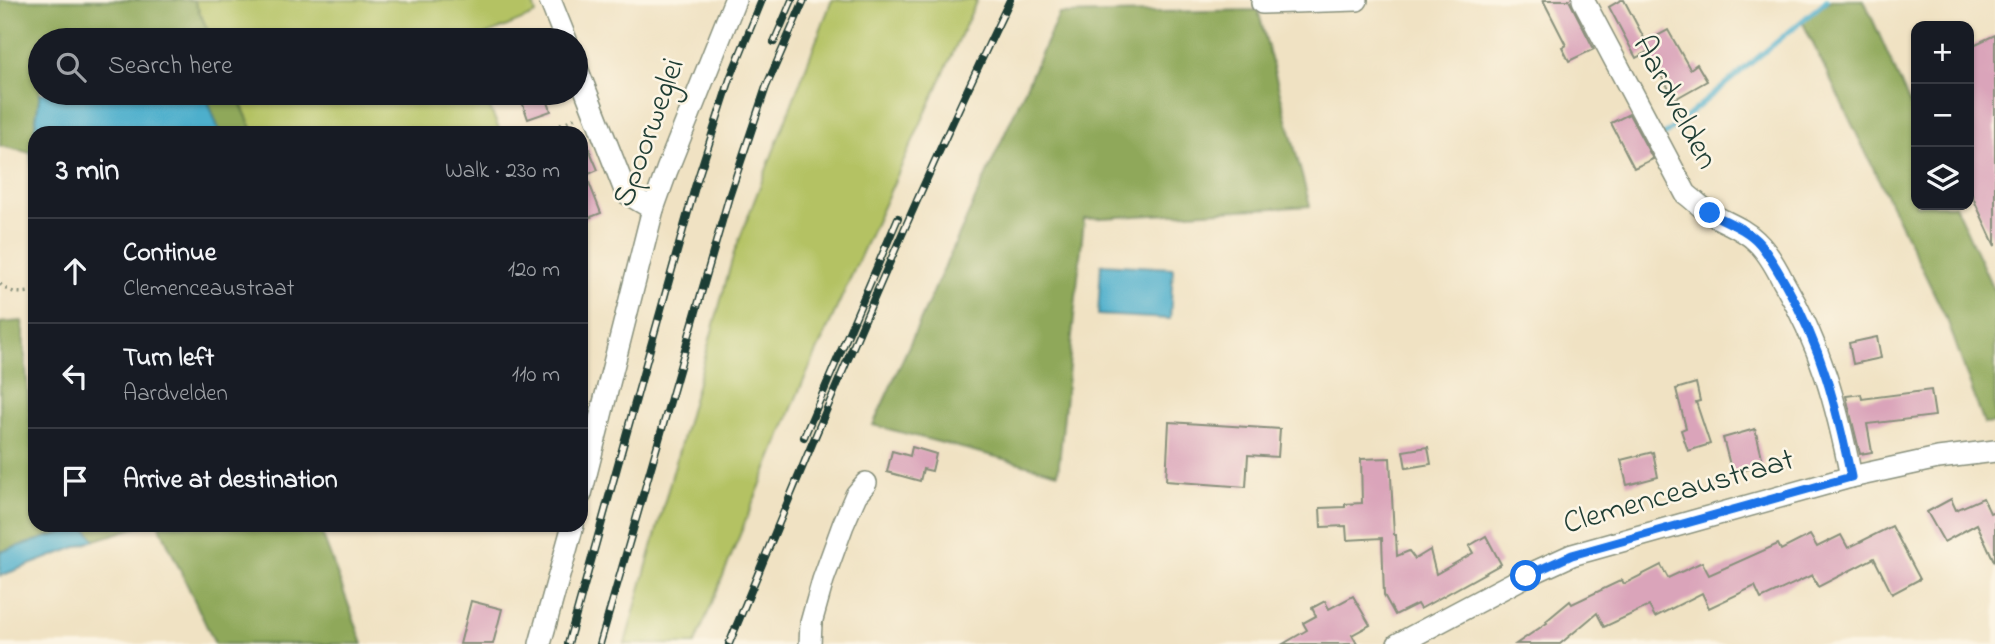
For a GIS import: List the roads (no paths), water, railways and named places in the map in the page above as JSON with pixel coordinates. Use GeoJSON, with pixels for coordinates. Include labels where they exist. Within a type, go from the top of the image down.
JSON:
{"type":"FeatureCollection","features":[{"type":"Feature","properties":{"kind":"street"},"geometry":{"type":"LineString","coordinates":[[550,0],[561,28]]}},
{"type":"Feature","properties":{"kind":"street","name":"Spoorweglei"},"geometry":{"type":"LineString","coordinates":[[588,466],[653,209],[735,0]]}},
{"type":"Feature","properties":{"kind":"street"},"geometry":{"type":"LineString","coordinates":[[1262,3],[1357,0]]}},
{"type":"Feature","properties":{"kind":"street","name":"Aardvelden"},"geometry":{"type":"LineString","coordinates":[[1583,0],[1686,194],[1710,213],[1744,231],[1759,243],[1798,307],[1819,353],[1836,406],[1851,477]]}},
{"type":"Feature","properties":{"kind":"street"},"geometry":{"type":"LineString","coordinates":[[588,97],[626,193],[653,209]]}},
{"type":"Feature","properties":{"kind":"street","name":"Clemenceaustraat"},"geometry":{"type":"LineString","coordinates":[[1398,644],[1434,623],[1572,555],[1851,477],[1938,458],[1995,451]]}},
{"type":"Feature","properties":{"kind":"street"},"geometry":{"type":"LineString","coordinates":[[810,644],[811,623],[823,580],[856,495],[866,483]]}},
{"type":"Feature","properties":{"kind":"street"},"geometry":{"type":"LineString","coordinates":[[540,644],[571,532]]}},
{"type":"Feature","properties":{"kind":"water"},"geometry":{"type":"Polygon","coordinates":[[[38,105],[210,105],[217,126],[35,126],[38,105]]]}},
{"type":"Feature","properties":{"kind":"water"},"geometry":{"type":"Polygon","coordinates":[[[1101,264],[1173,268],[1170,319],[1098,315],[1101,264]]]}},
{"type":"Feature","properties":{"kind":"water"},"geometry":{"type":"Polygon","coordinates":[[[65,532],[89,532],[95,540],[0,576],[0,552],[65,532]]]}},
{"type":"Feature","properties":{"kind":"waterway"},"geometry":{"type":"LineString","coordinates":[[1663,136],[1827,0]]}},
{"type":"Feature","properties":{"kind":"railway"},"geometry":{"type":"LineString","coordinates":[[568,644],[695,187],[731,76],[762,0]]}},
{"type":"Feature","properties":{"kind":"railway"},"geometry":{"type":"LineString","coordinates":[[774,42],[792,0]]}},
{"type":"Feature","properties":{"kind":"railway"},"geometry":{"type":"LineString","coordinates":[[600,644],[729,197],[766,87],[804,0]]}},
{"type":"Feature","properties":{"kind":"railway"},"geometry":{"type":"LineString","coordinates":[[729,644],[900,240],[1010,0]]}},
{"type":"Feature","properties":{"kind":"railway"},"geometry":{"type":"LineString","coordinates":[[804,437],[898,218]]}}]}
